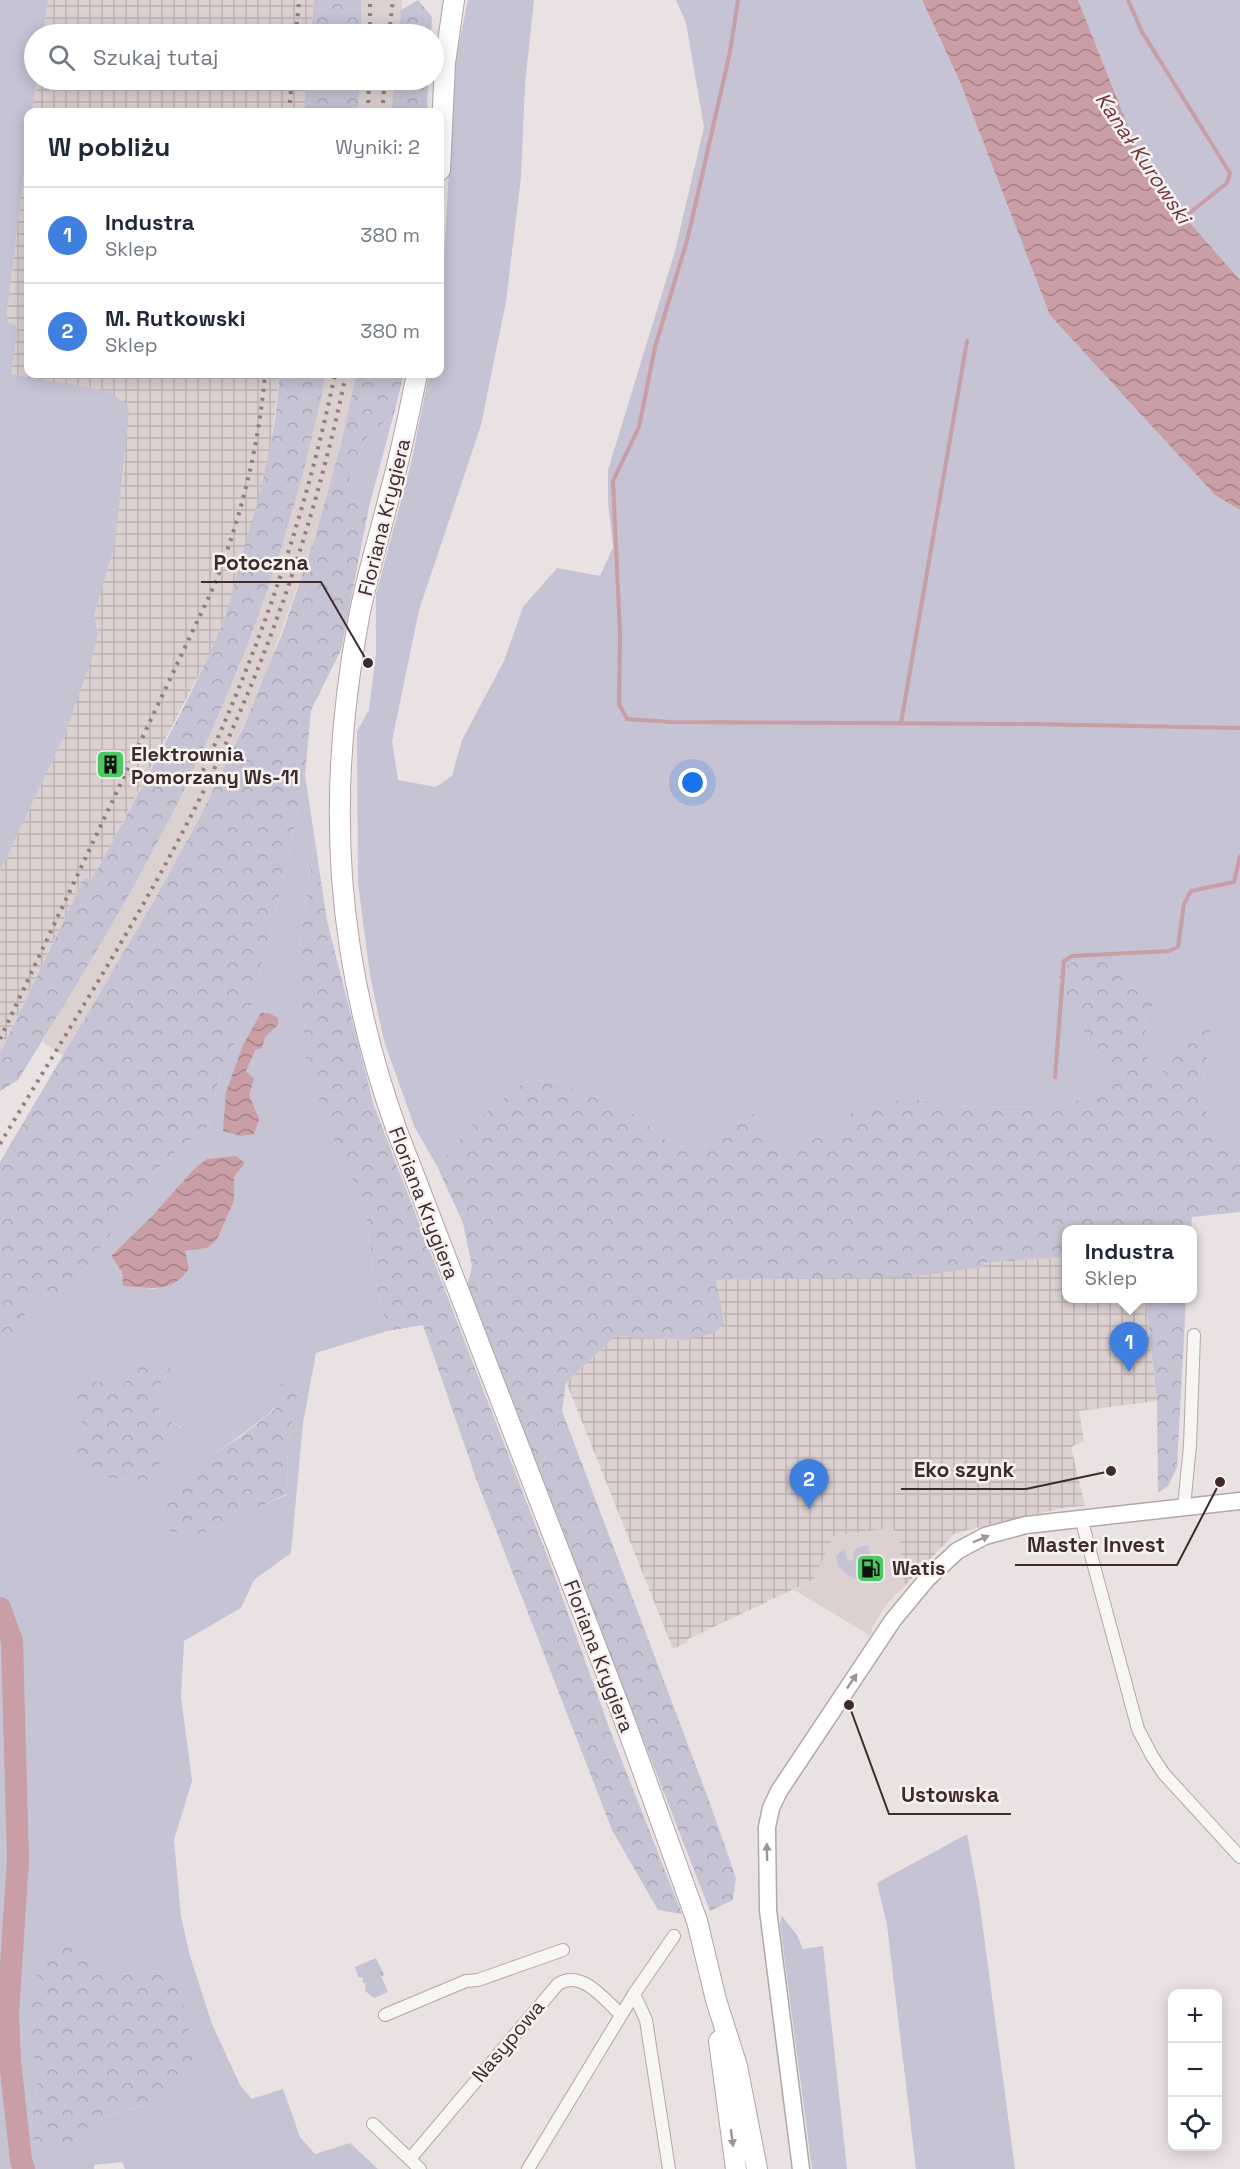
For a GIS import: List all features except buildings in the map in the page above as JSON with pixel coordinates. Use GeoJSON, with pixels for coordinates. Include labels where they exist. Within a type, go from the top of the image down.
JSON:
{"type":"FeatureCollection","features":[{"type":"Feature","properties":{"kind":"main road"},"geometry":{"type":"LineString","coordinates":[[444,84],[454,0]]}},
{"type":"Feature","properties":{"kind":"main road"},"geometry":{"type":"LineString","coordinates":[[443,108],[444,90]]}},
{"type":"Feature","properties":{"kind":"main road","name":"Floriana Krygiera"},"geometry":{"type":"LineString","coordinates":[[416,378],[354,646],[342,746],[339,803],[342,890],[354,981],[379,1077],[412,1172],[627,1728],[697,1921],[716,2000],[737,2066],[757,2169]]}},
{"type":"Feature","properties":{"kind":"main road","name":"Floriana Krygiera"},"geometry":{"type":"LineString","coordinates":[[716,2000],[736,2169]]}},
{"type":"Feature","properties":{"kind":"street"},"geometry":{"type":"LineString","coordinates":[[1184,1508],[1190,1445],[1194,1335]]}},
{"type":"Feature","properties":{"kind":"street"},"geometry":{"type":"LineString","coordinates":[[801,2169],[768,1910],[767,1827],[775,1798],[881,1636],[909,1599],[950,1556],[977,1540],[1014,1527],[1240,1501]]}},
{"type":"Feature","properties":{"kind":"street"},"geometry":{"type":"LineString","coordinates":[[1081,1518],[1138,1729],[1164,1774],[1240,1857]]}},
{"type":"Feature","properties":{"kind":"street"},"geometry":{"type":"LineString","coordinates":[[528,2169],[634,1994],[674,1936]]}},
{"type":"Feature","properties":{"kind":"street"},"geometry":{"type":"LineString","coordinates":[[385,2015],[466,1982],[478,1980],[562,1950]]}},
{"type":"Feature","properties":{"kind":"street","name":"Nasypowa"},"geometry":{"type":"LineString","coordinates":[[410,2159],[558,1983],[570,1978],[582,1981],[621,2015]]}},
{"type":"Feature","properties":{"kind":"street"},"geometry":{"type":"LineString","coordinates":[[634,1994],[646,2020],[669,2169]]}},
{"type":"Feature","properties":{"kind":"street"},"geometry":{"type":"LineString","coordinates":[[373,2124],[420,2169]]}},
{"type":"Feature","properties":{"kind":"shaded area"},"geometry":{"type":"Polygon","coordinates":[[[48,0],[314,0],[312,24],[44,24],[48,0]]]}},
{"type":"Feature","properties":{"kind":"shaded area"},"geometry":{"type":"Polygon","coordinates":[[[361,0],[402,0],[400,24],[361,24],[361,0]]]}},
{"type":"Feature","properties":{"kind":"shaded area"},"geometry":{"type":"Polygon","coordinates":[[[35,90],[306,90],[304,108],[33,108],[35,90]]]}},
{"type":"Feature","properties":{"kind":"shaded area"},"geometry":{"type":"Polygon","coordinates":[[[359,90],[394,90],[392,108],[358,108],[359,90]]]}},
{"type":"Feature","properties":{"kind":"shaded area"},"geometry":{"type":"Polygon","coordinates":[[[24,174],[24,377],[10,375],[17,331],[16,326],[6,321],[24,174]]]}},
{"type":"Feature","properties":{"kind":"shaded area"},"geometry":{"type":"Polygon","coordinates":[[[28,378],[279,378],[269,456],[255,516],[225,617],[209,655],[100,865],[90,880],[84,878],[0,1052],[0,871],[64,736],[98,632],[94,615],[113,551],[125,455],[108,391],[28,378]]]}},
{"type":"Feature","properties":{"kind":"shaded area"},"geometry":{"type":"Polygon","coordinates":[[[325,378],[355,378],[342,440],[316,534],[264,680],[199,819],[151,906],[63,1055],[42,1042],[153,850],[198,761],[238,669],[286,529],[313,432],[325,378]]]}},
{"type":"Feature","properties":{"kind":"shaded area"},"geometry":{"type":"Polygon","coordinates":[[[1062,1257],[1062,1303],[1144,1303],[1157,1401],[1079,1411],[1084,1441],[1071,1447],[1085,1506],[1067,1507],[955,1533],[904,1587],[899,1535],[891,1528],[834,1536],[813,1580],[686,1640],[688,1642],[673,1649],[566,1382],[616,1336],[684,1340],[724,1324],[715,1280],[835,1277],[983,1267],[982,1263],[1062,1257]]]}},
{"type":"Feature","properties":{"kind":"shaded area"},"geometry":{"type":"Polygon","coordinates":[[[891,1528],[899,1534],[904,1587],[888,1602],[872,1628],[871,1636],[794,1590],[813,1580],[834,1536],[891,1528]]]}},
{"type":"Feature","properties":{"kind":"green space"},"geometry":{"type":"Polygon","coordinates":[[[0,0],[48,0],[44,24],[24,24],[24,90],[35,90],[33,108],[24,108],[24,174],[6,321],[16,326],[17,331],[11,374],[109,391],[128,406],[129,412],[115,544],[94,615],[98,632],[92,658],[64,736],[0,871],[0,0]]]}},
{"type":"Feature","properties":{"kind":"green space"},"geometry":{"type":"Polygon","coordinates":[[[314,0],[361,0],[361,24],[312,24],[314,0]]]}},
{"type":"Feature","properties":{"kind":"green space"},"geometry":{"type":"Polygon","coordinates":[[[418,0],[432,17],[432,24],[400,24],[401,10],[418,0]]]}},
{"type":"Feature","properties":{"kind":"green space"},"geometry":{"type":"Polygon","coordinates":[[[468,0],[534,0],[525,84],[521,177],[506,302],[481,425],[419,610],[392,741],[398,780],[436,787],[452,776],[462,740],[504,661],[523,607],[557,568],[600,576],[613,547],[608,501],[608,470],[675,251],[704,127],[686,23],[676,0],[922,0],[961,84],[1215,494],[1240,510],[1240,1157],[1233,1158],[1199,1098],[1210,1045],[1210,1021],[1185,1031],[1170,1066],[1157,1076],[1143,1048],[1146,1031],[1145,1014],[1159,996],[1133,971],[1111,959],[1057,974],[1077,1020],[1094,1048],[1114,1066],[1093,1095],[1058,1106],[969,1107],[911,1099],[835,1134],[780,1145],[752,1112],[701,1149],[672,1145],[628,1109],[552,1079],[523,1083],[475,1121],[437,1166],[415,1128],[384,1041],[370,975],[358,883],[357,731],[369,710],[376,653],[376,594],[411,464],[428,378],[444,378],[444,255],[456,58],[468,0]]]}},
{"type":"Feature","properties":{"kind":"green space"},"geometry":{"type":"Polygon","coordinates":[[[1078,0],[1240,0],[1240,280],[1147,174],[1078,0]]]}},
{"type":"Feature","properties":{"kind":"green space"},"geometry":{"type":"Polygon","coordinates":[[[306,90],[359,90],[358,108],[304,108],[306,90]]]}},
{"type":"Feature","properties":{"kind":"green space"},"geometry":{"type":"Polygon","coordinates":[[[394,90],[428,90],[427,108],[392,108],[394,90]]]}},
{"type":"Feature","properties":{"kind":"green space"},"geometry":{"type":"Polygon","coordinates":[[[280,378],[325,378],[303,473],[274,571],[219,714],[136,883],[18,1080],[0,1091],[0,1053],[84,878],[90,880],[100,865],[184,707],[225,617],[262,485],[275,420],[280,378]]]}},
{"type":"Feature","properties":{"kind":"green space"},"geometry":{"type":"Polygon","coordinates":[[[355,378],[403,378],[393,417],[370,431],[353,467],[345,497],[369,507],[341,650],[311,710],[305,775],[279,898],[251,1007],[220,1075],[208,1127],[165,1160],[72,1287],[35,1299],[0,1356],[0,1162],[151,906],[199,819],[244,726],[282,634],[316,534],[342,440],[355,378]]]}},
{"type":"Feature","properties":{"kind":"green space"},"geometry":{"type":"Polygon","coordinates":[[[393,417],[369,507],[345,497],[353,467],[370,431],[393,417]]]}},
{"type":"Feature","properties":{"kind":"green space"},"geometry":{"type":"Polygon","coordinates":[[[305,775],[315,841],[299,948],[329,1132],[365,1205],[373,1271],[387,1331],[316,1353],[303,1423],[291,1553],[254,1580],[241,1608],[184,1641],[181,1697],[192,1781],[174,1840],[181,1917],[190,1956],[212,2024],[240,2085],[252,2099],[283,2089],[300,2137],[315,2154],[350,2143],[378,2169],[125,2169],[122,2162],[94,2165],[94,2169],[0,2169],[0,1356],[35,1299],[72,1287],[165,1160],[208,1127],[220,1075],[251,1007],[279,898],[305,775]],[[245,1163],[154,1214],[111,1256],[122,1272],[124,1286],[156,1289],[185,1251],[207,1248],[234,1201],[234,1177],[245,1163]],[[137,1364],[93,1429],[69,1451],[91,1476],[128,1480],[136,1491],[181,1427],[160,1416],[157,1389],[172,1367],[137,1364]],[[299,1386],[251,1427],[200,1463],[233,1526],[257,1508],[287,1495],[288,1442],[299,1386]],[[70,1939],[38,2074],[30,2136],[75,2141],[94,2121],[142,2106],[128,1973],[97,1969],[70,1939]]]}},
{"type":"Feature","properties":{"kind":"green space"},"geometry":{"type":"Polygon","coordinates":[[[315,841],[327,921],[374,1106],[550,1563],[611,1733],[682,1914],[658,1910],[612,1830],[477,1481],[423,1325],[387,1331],[373,1271],[365,1205],[329,1132],[305,1054],[299,948],[315,841]]]}},
{"type":"Feature","properties":{"kind":"green space"},"geometry":{"type":"Polygon","coordinates":[[[1083,954],[1111,959],[1133,971],[1160,996],[1145,1014],[1146,1031],[1143,1048],[1157,1076],[1170,1066],[1185,1031],[1210,1021],[1210,1045],[1199,1098],[1233,1157],[1240,1157],[1240,1212],[1192,1217],[1191,1225],[1062,1225],[1062,1257],[983,1263],[984,1267],[909,1277],[716,1280],[724,1324],[714,1333],[684,1340],[616,1336],[566,1382],[562,1411],[707,1795],[736,1878],[733,1900],[710,1911],[467,1287],[472,1266],[463,1223],[437,1166],[475,1121],[523,1083],[552,1079],[628,1109],[672,1145],[701,1149],[752,1112],[780,1145],[835,1134],[858,1105],[911,1099],[969,1107],[1058,1106],[1093,1095],[1114,1066],[1094,1048],[1077,1020],[1057,974],[1083,954]]]}},
{"type":"Feature","properties":{"kind":"green space"},"geometry":{"type":"Polygon","coordinates":[[[1144,1303],[1186,1303],[1177,1467],[1168,1486],[1158,1493],[1157,1401],[1144,1303]]]}},
{"type":"Feature","properties":{"kind":"green space"},"geometry":{"type":"Polygon","coordinates":[[[161,1358],[172,1367],[157,1389],[160,1415],[181,1428],[158,1466],[137,1492],[128,1480],[91,1476],[69,1451],[93,1429],[73,1417],[77,1395],[91,1381],[123,1385],[137,1364],[161,1358]]]}},
{"type":"Feature","properties":{"kind":"green space"},"geometry":{"type":"Polygon","coordinates":[[[281,1384],[299,1386],[288,1442],[287,1494],[257,1508],[233,1526],[193,1535],[162,1530],[164,1507],[200,1463],[240,1437],[275,1409],[281,1384]]]}},
{"type":"Feature","properties":{"kind":"green space"},"geometry":{"type":"Polygon","coordinates":[[[868,1545],[871,1559],[863,1561],[865,1574],[862,1574],[864,1582],[861,1582],[841,1569],[836,1556],[844,1549],[848,1561],[854,1560],[853,1552],[858,1547],[868,1545]]]}},
{"type":"Feature","properties":{"kind":"green space"},"geometry":{"type":"Polygon","coordinates":[[[967,1834],[979,1899],[1015,2169],[916,2169],[887,1925],[877,1883],[967,1834]]]}},
{"type":"Feature","properties":{"kind":"green space"},"geometry":{"type":"Polygon","coordinates":[[[782,1916],[797,1935],[803,1949],[823,1946],[847,2169],[812,2169],[780,1924],[782,1916]]]}},
{"type":"Feature","properties":{"kind":"green space"},"geometry":{"type":"Polygon","coordinates":[[[70,1938],[98,1969],[171,1976],[187,2014],[193,2065],[178,2094],[94,2121],[75,2141],[47,2151],[30,2136],[38,2074],[26,2012],[45,1951],[70,1938]]]}},
{"type":"Feature","properties":{"kind":"green space"},"geometry":{"type":"Polygon","coordinates":[[[376,1958],[384,1975],[363,1983],[363,1978],[358,1977],[355,1967],[376,1958]]]}},
{"type":"Feature","properties":{"kind":"green space"},"geometry":{"type":"Polygon","coordinates":[[[381,1976],[388,1992],[374,1998],[365,1991],[366,1983],[381,1976]]]}},
{"type":"Feature","properties":{"kind":"water"},"geometry":{"type":"Polygon","coordinates":[[[922,0],[1078,0],[1147,174],[1240,280],[1240,510],[1215,495],[1050,315],[961,84],[922,0]]]}},
{"type":"Feature","properties":{"kind":"water"},"geometry":{"type":"Polygon","coordinates":[[[261,1013],[269,1013],[278,1018],[278,1025],[265,1037],[262,1048],[255,1050],[246,1071],[254,1079],[249,1095],[259,1119],[254,1134],[241,1136],[223,1131],[226,1092],[243,1045],[261,1013]]]}},
{"type":"Feature","properties":{"kind":"water"},"geometry":{"type":"Polygon","coordinates":[[[236,1156],[245,1163],[234,1177],[234,1201],[217,1239],[207,1248],[185,1251],[189,1268],[176,1282],[168,1286],[142,1288],[123,1286],[122,1272],[111,1256],[154,1214],[194,1169],[207,1159],[236,1156]]]}},
{"type":"Feature","properties":{"kind":"waterway"},"geometry":{"type":"LineString","coordinates":[[738,0],[730,52],[688,237],[655,347],[639,427],[613,481],[620,634],[619,704],[627,719],[670,722],[1240,728]]}},
{"type":"Feature","properties":{"kind":"waterway","name":"Kanał Kurowski"},"geometry":{"type":"LineString","coordinates":[[1128,0],[1142,32],[1230,173],[1227,183],[1182,219]]}},
{"type":"Feature","properties":{"kind":"waterway"},"geometry":{"type":"LineString","coordinates":[[901,723],[967,341]]}},
{"type":"Feature","properties":{"kind":"waterway"},"geometry":{"type":"LineString","coordinates":[[1055,1077],[1064,961],[1072,956],[1169,951],[1178,947],[1184,904],[1191,891],[1234,882],[1240,856]]}},
{"type":"Feature","properties":{"kind":"waterway"},"geometry":{"type":"LineString","coordinates":[[0,1608],[12,1641],[18,1859],[8,2013],[10,2061],[21,2161],[24,2169]]}},
{"type":"Feature","properties":{"kind":"railway"},"geometry":{"type":"LineString","coordinates":[[297,24],[299,0]]}},
{"type":"Feature","properties":{"kind":"railway"},"geometry":{"type":"LineString","coordinates":[[370,0],[370,24]]}},
{"type":"Feature","properties":{"kind":"railway"},"geometry":{"type":"LineString","coordinates":[[390,24],[393,0]]}},
{"type":"Feature","properties":{"kind":"railway"},"geometry":{"type":"LineString","coordinates":[[289,108],[291,90]]}},
{"type":"Feature","properties":{"kind":"railway"},"geometry":{"type":"LineString","coordinates":[[368,108],[369,90]]}},
{"type":"Feature","properties":{"kind":"railway"},"geometry":{"type":"LineString","coordinates":[[382,108],[384,90]]}},
{"type":"Feature","properties":{"kind":"railway"},"geometry":{"type":"LineString","coordinates":[[0,1039],[214,586],[233,534],[247,482],[258,428],[265,378]]}},
{"type":"Feature","properties":{"kind":"railway"},"geometry":{"type":"LineString","coordinates":[[199,779],[242,681],[279,580],[310,478],[334,378]]}},
{"type":"Feature","properties":{"kind":"railway"},"geometry":{"type":"LineString","coordinates":[[0,1144],[140,910],[216,765],[257,670],[293,573],[322,474],[345,378]]}},
{"type":"Feature","properties":{"kind":"place","name":"Potoczna"},"geometry":{"type":"Point","coordinates":[368,663]}},
{"type":"Feature","properties":{"kind":"place","name":"Elektrownia Pomorzany Ws-11"},"geometry":{"type":"Point","coordinates":[110,765]}},
{"type":"Feature","properties":{"kind":"place","name":"Industra"},"geometry":{"type":"Point","coordinates":[1129,1372]}},
{"type":"Feature","properties":{"kind":"place","name":"Eko szynk"},"geometry":{"type":"Point","coordinates":[1111,1471]}},
{"type":"Feature","properties":{"kind":"place","name":"Master Invest"},"geometry":{"type":"Point","coordinates":[1220,1482]}},
{"type":"Feature","properties":{"kind":"place","name":"M. Rutkowski"},"geometry":{"type":"Point","coordinates":[809,1509]}},
{"type":"Feature","properties":{"kind":"place","name":"Watis"},"geometry":{"type":"Point","coordinates":[871,1568]}},
{"type":"Feature","properties":{"kind":"place","name":"Ustowska"},"geometry":{"type":"Point","coordinates":[849,1705]}}]}
